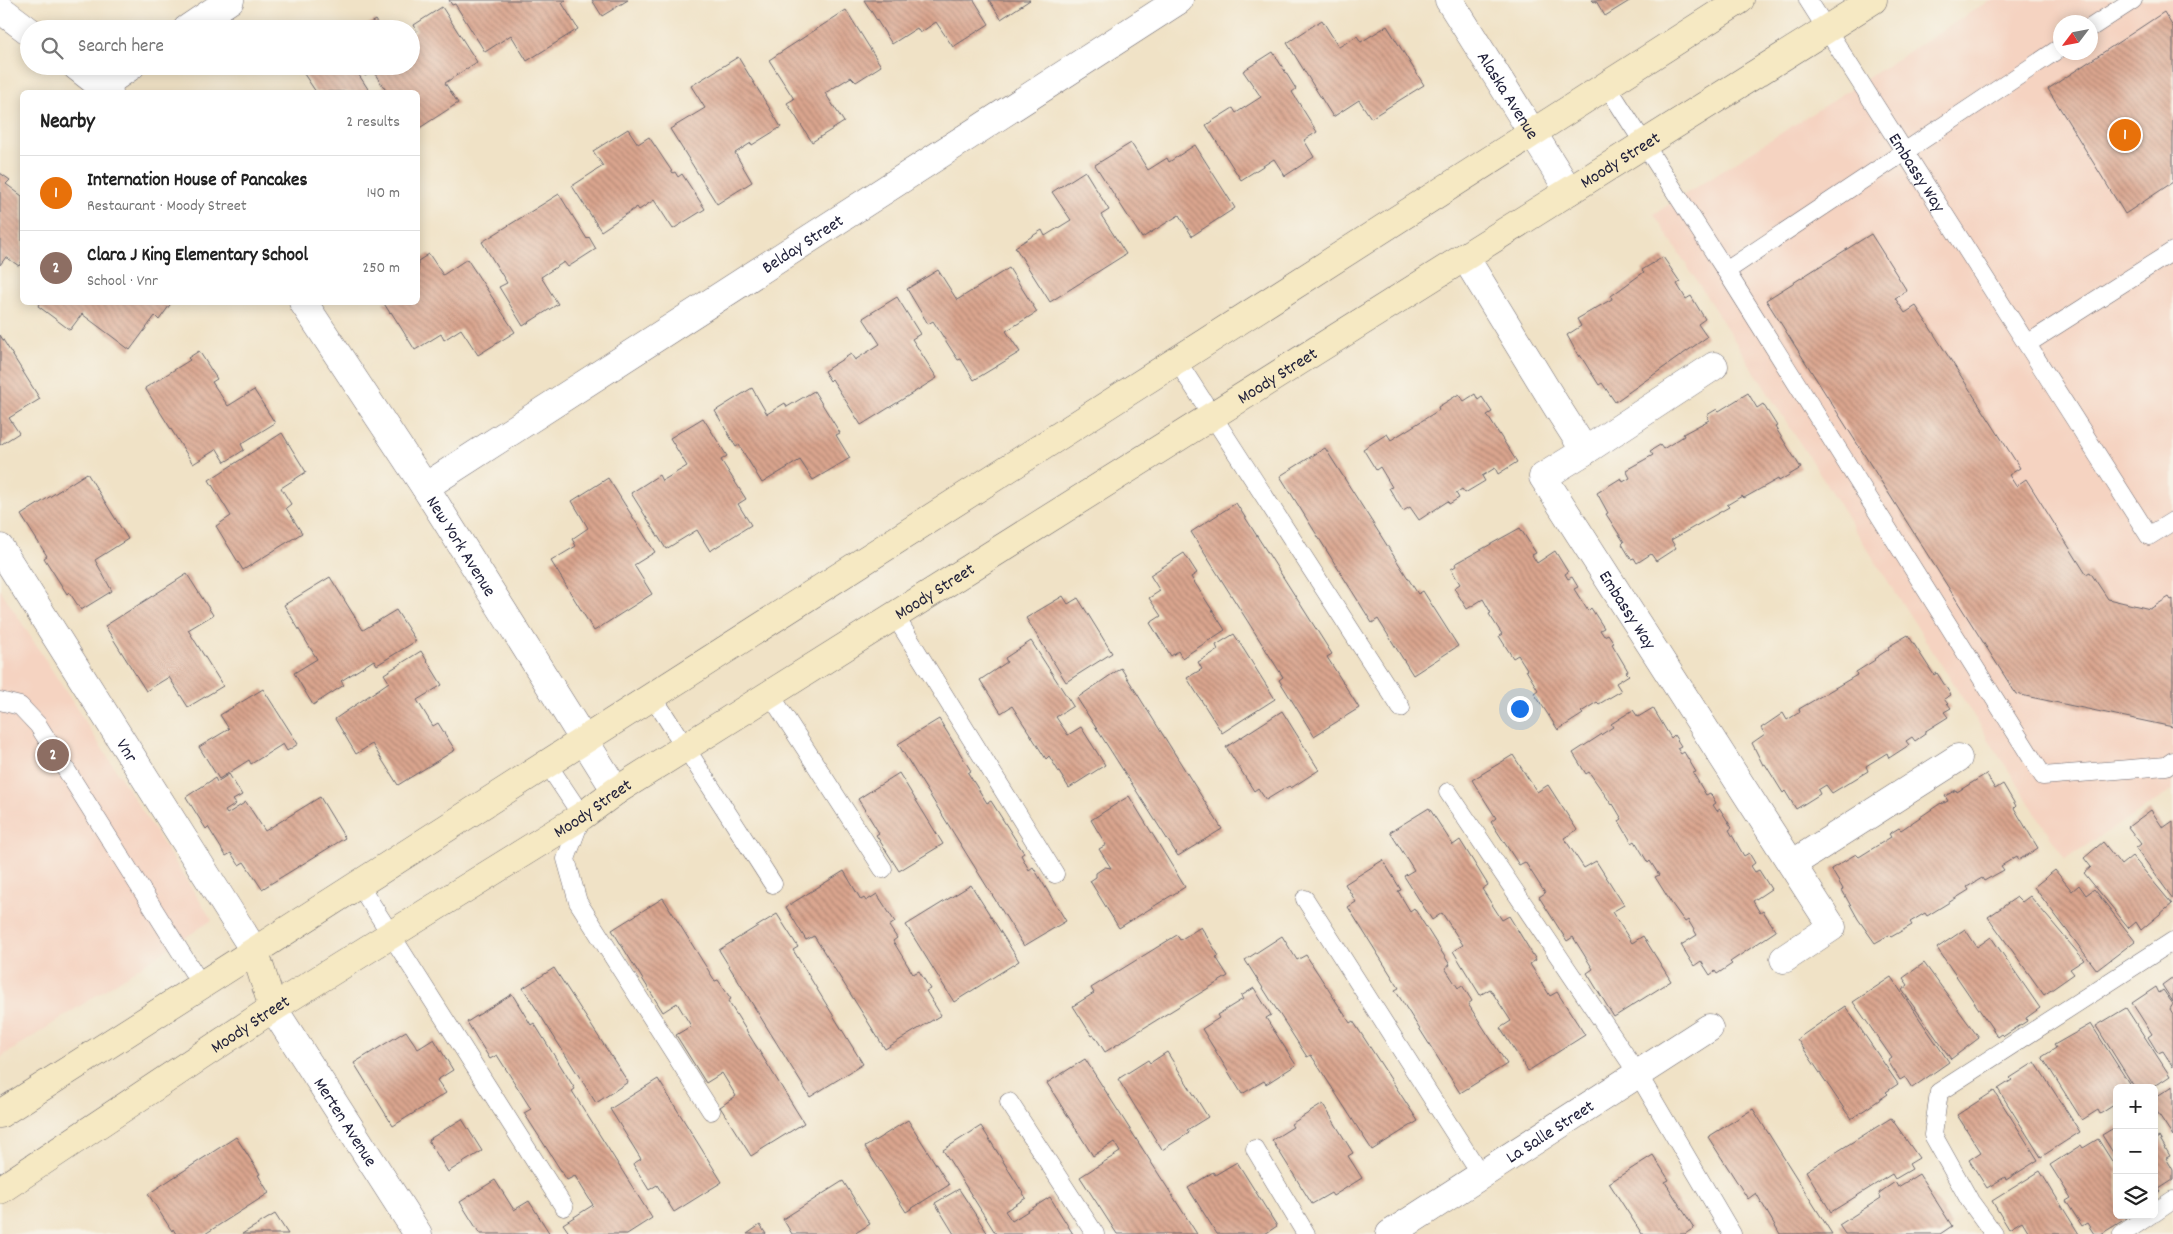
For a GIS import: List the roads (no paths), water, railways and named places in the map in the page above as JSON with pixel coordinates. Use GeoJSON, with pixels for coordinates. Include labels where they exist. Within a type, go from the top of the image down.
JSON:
{"type":"FeatureCollection","features":[{"type":"Feature","properties":{"kind":"main road"},"geometry":{"type":"LineString","coordinates":[[0,1114],[360,886],[1740,0]]}},
{"type":"Feature","properties":{"kind":"main road","name":"Moody Street"},"geometry":{"type":"LineString","coordinates":[[2,1185],[273,1008],[582,816],[616,791],[1873,0]]}},
{"type":"Feature","properties":{"kind":"main road"},"geometry":{"type":"LineString","coordinates":[[255,952],[273,1008]]}},
{"type":"Feature","properties":{"kind":"street"},"geometry":{"type":"LineString","coordinates":[[200,20],[230,0]]}},
{"type":"Feature","properties":{"kind":"street","name":"Belday Street"},"geometry":{"type":"LineString","coordinates":[[425,488],[1179,0]]}},
{"type":"Feature","properties":{"kind":"street","name":"Alaska Avenue"},"geometry":{"type":"LineString","coordinates":[[1449,0],[1569,191]]}},
{"type":"Feature","properties":{"kind":"street"},"geometry":{"type":"LineString","coordinates":[[0,9],[20,24]]}},
{"type":"Feature","properties":{"kind":"street"},"geometry":{"type":"LineString","coordinates":[[87,75],[105,89],[121,75]]}},
{"type":"Feature","properties":{"kind":"street"},"geometry":{"type":"LineString","coordinates":[[1466,257],[1585,451],[1714,366]]}},
{"type":"Feature","properties":{"kind":"street","name":"New York Avenue"},"geometry":{"type":"LineString","coordinates":[[306,305],[425,488],[616,791]]}},
{"type":"Feature","properties":{"kind":"street","name":"Embassy Way"},"geometry":{"type":"LineString","coordinates":[[1585,451],[1543,477],[1832,927],[1784,959]]}},
{"type":"Feature","properties":{"kind":"street","name":"Vnr"},"geometry":{"type":"LineString","coordinates":[[0,548],[255,952]]}},
{"type":"Feature","properties":{"kind":"street"},"geometry":{"type":"LineString","coordinates":[[1792,864],[1958,758]]}},
{"type":"Feature","properties":{"kind":"street","name":"Merten Avenue"},"geometry":{"type":"LineString","coordinates":[[273,1008],[418,1234]]}},
{"type":"Feature","properties":{"kind":"street","name":"La Salle Street"},"geometry":{"type":"LineString","coordinates":[[1390,1234],[1709,1028]]}},
{"type":"Feature","properties":{"kind":"lane","name":"Embassy Way"},"geometry":{"type":"LineString","coordinates":[[1808,0],[2149,536],[2173,521]]}},
{"type":"Feature","properties":{"kind":"lane"},"geometry":{"type":"LineString","coordinates":[[2098,23],[2133,0]]}},
{"type":"Feature","properties":{"kind":"lane"},"geometry":{"type":"LineString","coordinates":[[1726,272],[2053,53]]}},
{"type":"Feature","properties":{"kind":"lane"},"geometry":{"type":"LineString","coordinates":[[1607,86],[2043,776],[2166,766],[2173,761]]}},
{"type":"Feature","properties":{"kind":"lane"},"geometry":{"type":"LineString","coordinates":[[2027,344],[2173,251]]}},
{"type":"Feature","properties":{"kind":"lane"},"geometry":{"type":"LineString","coordinates":[[1177,361],[1401,708]]}},
{"type":"Feature","properties":{"kind":"lane"},"geometry":{"type":"LineString","coordinates":[[895,616],[1055,874]]}},
{"type":"Feature","properties":{"kind":"lane"},"geometry":{"type":"LineString","coordinates":[[770,694],[883,869]]}},
{"type":"Feature","properties":{"kind":"lane"},"geometry":{"type":"LineString","coordinates":[[653,697],[774,884]]}},
{"type":"Feature","properties":{"kind":"lane"},"geometry":{"type":"LineString","coordinates":[[0,700],[20,706],[38,725],[202,986]]}},
{"type":"Feature","properties":{"kind":"lane"},"geometry":{"type":"LineString","coordinates":[[548,765],[582,816],[566,859],[578,902],[711,1111]]}},
{"type":"Feature","properties":{"kind":"lane"},"geometry":{"type":"LineString","coordinates":[[1448,792],[1638,1074],[1732,1234]]}},
{"type":"Feature","properties":{"kind":"lane"},"geometry":{"type":"LineString","coordinates":[[360,886],[564,1207]]}},
{"type":"Feature","properties":{"kind":"lane"},"geometry":{"type":"LineString","coordinates":[[1305,899],[1481,1175]]}},
{"type":"Feature","properties":{"kind":"lane"},"geometry":{"type":"LineString","coordinates":[[1994,1234],[1970,1201],[1933,1135],[1939,1092],[2173,942]]}},
{"type":"Feature","properties":{"kind":"lane"},"geometry":{"type":"LineString","coordinates":[[1009,1102],[1095,1234]]}},
{"type":"Feature","properties":{"kind":"lane"},"geometry":{"type":"LineString","coordinates":[[1255,1149],[1306,1234]]}},
{"type":"Feature","properties":{"kind":"lane"},"geometry":{"type":"LineString","coordinates":[[2158,1209],[2173,1200]]}},
{"type":"Feature","properties":{"kind":"lane"},"geometry":{"type":"LineString","coordinates":[[2122,1234],[2144,1219]]}},
{"type":"Feature","properties":{"kind":"place","name":"Internation House of Pancakes"},"geometry":{"type":"Point","coordinates":[2125,135]}},
{"type":"Feature","properties":{"kind":"place","name":"Clara J King Elementary School"},"geometry":{"type":"Point","coordinates":[53,755]}}]}
